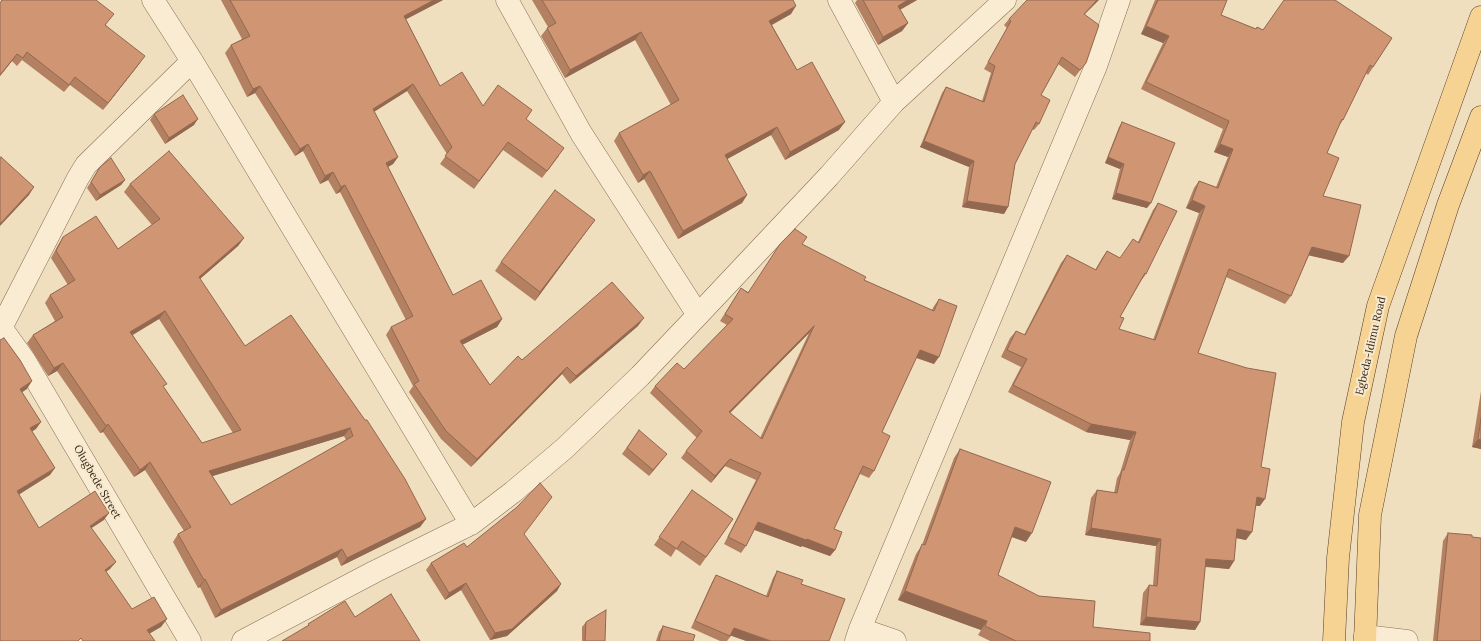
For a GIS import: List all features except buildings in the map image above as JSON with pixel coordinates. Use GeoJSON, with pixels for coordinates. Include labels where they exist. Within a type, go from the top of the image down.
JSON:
{"type":"FeatureCollection","features":[{"type":"Feature","properties":{"kind":"main road","name":"Egbeda-Idimu Road"},"geometry":{"type":"LineString","coordinates":[[1334,641],[1338,558],[1353,422],[1378,306],[1481,18]]}},
{"type":"Feature","properties":{"kind":"main road"},"geometry":{"type":"LineString","coordinates":[[1365,639],[1370,515],[1406,336],[1448,205],[1481,117]]}},
{"type":"Feature","properties":{"kind":"street"},"geometry":{"type":"LineString","coordinates":[[153,0],[192,61],[471,524]]}},
{"type":"Feature","properties":{"kind":"street"},"geometry":{"type":"LineString","coordinates":[[507,0],[581,132],[698,315]]}},
{"type":"Feature","properties":{"kind":"street"},"geometry":{"type":"LineString","coordinates":[[839,0],[894,102]]}},
{"type":"Feature","properties":{"kind":"street"},"geometry":{"type":"LineString","coordinates":[[243,641],[374,572],[471,524],[565,448],[640,376],[829,176],[894,102],[1005,0]]}},
{"type":"Feature","properties":{"kind":"street"},"geometry":{"type":"LineString","coordinates":[[895,641],[858,635],[1096,66],[1119,0]]}},
{"type":"Feature","properties":{"kind":"street"},"geometry":{"type":"LineString","coordinates":[[1,328],[86,165],[192,61]]}},
{"type":"Feature","properties":{"kind":"street","name":"Olugbede Street"},"geometry":{"type":"LineString","coordinates":[[1,328],[25,361],[190,641]]}},
{"type":"Feature","properties":{"kind":"street"},"geometry":{"type":"LineString","coordinates":[[1365,639],[1407,641]]}}]}
